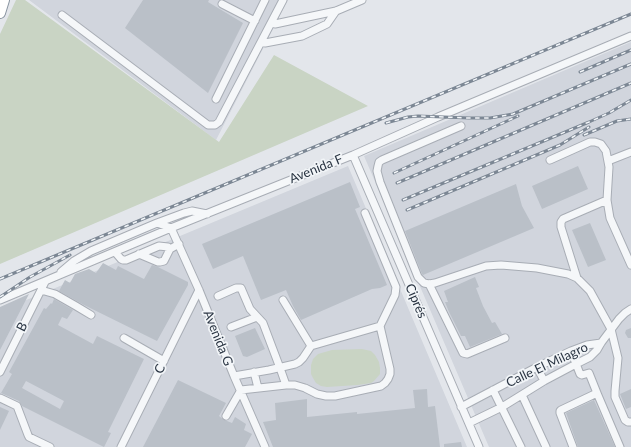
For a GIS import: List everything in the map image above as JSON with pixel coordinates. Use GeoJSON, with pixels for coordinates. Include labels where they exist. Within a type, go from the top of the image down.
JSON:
{"type":"FeatureCollection","features":[{"type":"Feature","properties":{"kind":"highway"},"geometry":{"type":"LineString","coordinates":[[0,4],[3,0]]}},
{"type":"Feature","properties":{"kind":"highway"},"geometry":{"type":"LineString","coordinates":[[0,13],[3,0]]}},
{"type":"Feature","properties":{"kind":"street"},"geometry":{"type":"LineString","coordinates":[[216,99],[266,0]]}},
{"type":"Feature","properties":{"kind":"street"},"geometry":{"type":"LineString","coordinates":[[62,15],[208,125],[215,125],[219,122],[283,0]]}},
{"type":"Feature","properties":{"kind":"street"},"geometry":{"type":"LineString","coordinates":[[275,24],[336,11],[362,0]]}},
{"type":"Feature","properties":{"kind":"street"},"geometry":{"type":"LineString","coordinates":[[222,4],[255,21]]}},
{"type":"Feature","properties":{"kind":"street"},"geometry":{"type":"LineString","coordinates":[[266,43],[302,36],[327,24],[336,11]]}},
{"type":"Feature","properties":{"kind":"street","name":"Avenida F"},"geometry":{"type":"LineString","coordinates":[[0,300],[353,154],[631,36]]}},
{"type":"Feature","properties":{"kind":"street"},"geometry":{"type":"LineString","coordinates":[[462,126],[379,162],[377,170],[380,182],[418,276],[424,283],[429,284],[442,282],[486,266],[501,265],[537,268],[568,274],[577,278],[590,290],[612,329],[618,358],[615,397],[625,420],[631,422]]}},
{"type":"Feature","properties":{"kind":"street"},"geometry":{"type":"LineString","coordinates":[[550,160],[590,142],[602,144],[606,151],[608,161],[609,173],[607,200],[610,218],[631,265]]}},
{"type":"Feature","properties":{"kind":"street"},"geometry":{"type":"LineString","coordinates":[[608,161],[631,152]]}},
{"type":"Feature","properties":{"kind":"street","name":"Ciprés"},"geometry":{"type":"LineString","coordinates":[[353,154],[479,447]]}},
{"type":"Feature","properties":{"kind":"street"},"geometry":{"type":"LineString","coordinates":[[577,278],[560,222],[563,219],[607,200]]}},
{"type":"Feature","properties":{"kind":"street"},"geometry":{"type":"LineString","coordinates":[[55,277],[74,261],[91,251],[157,223],[188,212],[207,214]]}},
{"type":"Feature","properties":{"kind":"street"},"geometry":{"type":"LineString","coordinates":[[226,416],[241,390],[296,385],[317,394],[335,396],[381,386],[386,383],[390,374],[390,369],[380,326],[395,296],[396,287],[365,214]]}},
{"type":"Feature","properties":{"kind":"street"},"geometry":{"type":"LineString","coordinates":[[157,223],[171,228]]}},
{"type":"Feature","properties":{"kind":"street","name":"Avenida G"},"geometry":{"type":"LineString","coordinates":[[171,228],[199,290],[265,447]]}},
{"type":"Feature","properties":{"kind":"street"},"geometry":{"type":"LineString","coordinates":[[148,238],[153,248]]}},
{"type":"Feature","properties":{"kind":"street"},"geometry":{"type":"LineString","coordinates":[[139,254],[158,262],[164,261],[170,249],[179,244]]}},
{"type":"Feature","properties":{"kind":"street"},"geometry":{"type":"LineString","coordinates":[[115,252],[123,260],[159,246],[168,247],[170,249]]}},
{"type":"Feature","properties":{"kind":"street","name":"B"},"geometry":{"type":"LineString","coordinates":[[0,372],[45,282]]}},
{"type":"Feature","properties":{"kind":"street"},"geometry":{"type":"LineString","coordinates":[[429,284],[463,353],[467,354],[505,338]]}},
{"type":"Feature","properties":{"kind":"street"},"geometry":{"type":"LineString","coordinates":[[218,296],[236,288],[241,288],[252,312],[263,323],[286,385]]}},
{"type":"Feature","properties":{"kind":"street"},"geometry":{"type":"LineString","coordinates":[[41,290],[54,294],[91,315]]}},
{"type":"Feature","properties":{"kind":"street","name":"C"},"geometry":{"type":"LineString","coordinates":[[121,447],[199,290]]}},
{"type":"Feature","properties":{"kind":"street"},"geometry":{"type":"LineString","coordinates":[[283,300],[311,346]]}},
{"type":"Feature","properties":{"kind":"street"},"geometry":{"type":"LineString","coordinates":[[601,343],[619,319],[631,309]]}},
{"type":"Feature","properties":{"kind":"street"},"geometry":{"type":"LineString","coordinates":[[232,327],[257,317]]}},
{"type":"Feature","properties":{"kind":"street"},"geometry":{"type":"LineString","coordinates":[[234,376],[290,366],[299,362],[311,346],[380,326]]}},
{"type":"Feature","properties":{"kind":"street"},"geometry":{"type":"LineString","coordinates":[[124,338],[164,361]]}},
{"type":"Feature","properties":{"kind":"street","name":"Calle El Milagro"},"geometry":{"type":"LineString","coordinates":[[462,407],[537,367],[587,345],[601,343]]}},
{"type":"Feature","properties":{"kind":"street","name":"Calle El Milagro"},"geometry":{"type":"LineString","coordinates":[[469,423],[502,407],[544,381],[590,357],[594,354],[601,343]]}},
{"type":"Feature","properties":{"kind":"street"},"geometry":{"type":"LineString","coordinates":[[570,352],[581,375],[589,373],[620,447]]}},
{"type":"Feature","properties":{"kind":"street"},"geometry":{"type":"LineString","coordinates":[[537,367],[544,381]]}},
{"type":"Feature","properties":{"kind":"street"},"geometry":{"type":"LineString","coordinates":[[254,372],[258,388]]}},
{"type":"Feature","properties":{"kind":"street"},"geometry":{"type":"LineString","coordinates":[[493,390],[521,447]]}},
{"type":"Feature","properties":{"kind":"street"},"geometry":{"type":"LineString","coordinates":[[574,447],[560,411],[598,393]]}},
{"type":"Feature","properties":{"kind":"street"},"geometry":{"type":"LineString","coordinates":[[522,395],[546,447]]}},
{"type":"Feature","properties":{"kind":"street"},"geometry":{"type":"LineString","coordinates":[[0,398],[17,406],[30,437],[50,447]]}},
{"type":"Feature","properties":{"kind":"shaded area"},"geometry":{"type":"Polygon","coordinates":[[[29,0],[288,0],[216,140],[29,0]]]}},
{"type":"Feature","properties":{"kind":"shaded area"},"geometry":{"type":"Polygon","coordinates":[[[631,42],[631,447],[489,447],[364,156],[631,42]]]}},
{"type":"Feature","properties":{"kind":"shaded area"},"geometry":{"type":"Polygon","coordinates":[[[348,166],[467,447],[0,447],[0,311],[348,166]]]}},
{"type":"Feature","properties":{"kind":"green space"},"geometry":{"type":"Polygon","coordinates":[[[16,0],[25,0],[219,142],[274,55],[368,106],[0,264],[0,34],[16,0]]]}},
{"type":"Feature","properties":{"kind":"green space"},"geometry":{"type":"Polygon","coordinates":[[[362,349],[371,351],[379,362],[380,374],[374,381],[371,383],[358,385],[327,387],[316,383],[311,374],[311,365],[313,359],[318,354],[332,350],[362,349]]]}},
{"type":"Feature","properties":{"kind":"building"},"geometry":{"type":"Polygon","coordinates":[[[143,0],[209,0],[208,2],[243,23],[208,93],[125,28],[143,0]]]}},
{"type":"Feature","properties":{"kind":"building"},"geometry":{"type":"Polygon","coordinates":[[[578,166],[588,189],[542,209],[532,186],[578,166]]]}},
{"type":"Feature","properties":{"kind":"building"},"geometry":{"type":"Polygon","coordinates":[[[350,182],[360,207],[355,209],[387,285],[372,289],[301,320],[286,290],[261,300],[243,256],[213,269],[202,244],[350,182]]]}},
{"type":"Feature","properties":{"kind":"building"},"geometry":{"type":"Polygon","coordinates":[[[516,184],[522,206],[534,228],[423,275],[422,274],[405,231],[516,184]]]}},
{"type":"Feature","properties":{"kind":"building"},"geometry":{"type":"Polygon","coordinates":[[[590,223],[606,260],[588,267],[572,230],[590,223]]]}},
{"type":"Feature","properties":{"kind":"building"},"geometry":{"type":"Polygon","coordinates":[[[103,263],[116,270],[118,266],[144,279],[152,265],[188,282],[188,285],[157,341],[59,291],[65,280],[70,283],[75,274],[89,269],[96,273],[103,263]]]}},
{"type":"Feature","properties":{"kind":"building"},"geometry":{"type":"Polygon","coordinates":[[[475,277],[479,287],[476,288],[483,306],[492,323],[495,322],[502,334],[470,347],[465,336],[461,336],[449,312],[445,302],[448,302],[444,291],[475,277]]]}},
{"type":"Feature","properties":{"kind":"building"},"geometry":{"type":"Polygon","coordinates":[[[29,294],[0,350],[0,307],[29,294]]]}},
{"type":"Feature","properties":{"kind":"building"},"geometry":{"type":"Polygon","coordinates":[[[54,299],[73,310],[67,319],[62,317],[58,325],[93,344],[97,336],[144,359],[108,432],[111,433],[104,447],[22,406],[19,401],[1,393],[12,374],[9,372],[44,308],[46,309],[51,303],[52,304],[54,299]],[[26,381],[22,388],[60,409],[64,401],[26,381]]]}},
{"type":"Feature","properties":{"kind":"building"},"geometry":{"type":"Polygon","coordinates":[[[255,328],[265,349],[247,357],[243,356],[235,336],[255,328]]]}},
{"type":"Feature","properties":{"kind":"building"},"geometry":{"type":"Polygon","coordinates":[[[631,328],[631,338],[628,338],[625,333],[626,330],[631,328]]]}},
{"type":"Feature","properties":{"kind":"building"},"geometry":{"type":"Polygon","coordinates":[[[178,380],[226,403],[219,416],[232,423],[235,417],[246,424],[244,430],[252,434],[245,447],[143,447],[178,380]]]}},
{"type":"Feature","properties":{"kind":"building"},"geometry":{"type":"Polygon","coordinates":[[[427,389],[428,407],[435,406],[440,447],[273,447],[263,422],[276,420],[275,403],[307,399],[307,417],[415,408],[413,390],[427,389]]]}},
{"type":"Feature","properties":{"kind":"building"},"geometry":{"type":"Polygon","coordinates":[[[631,389],[631,407],[626,409],[620,394],[631,389]]]}},
{"type":"Feature","properties":{"kind":"building"},"geometry":{"type":"Polygon","coordinates":[[[594,400],[615,447],[578,447],[566,413],[594,400]]]}},
{"type":"Feature","properties":{"kind":"building"},"geometry":{"type":"Polygon","coordinates":[[[0,407],[9,411],[0,430],[0,407]]]}},
{"type":"Feature","properties":{"kind":"building"},"geometry":{"type":"Polygon","coordinates":[[[461,442],[462,447],[444,447],[444,444],[461,442]]]}},
{"type":"Feature","properties":{"kind":"railway"},"geometry":{"type":"LineString","coordinates":[[0,279],[631,14]]}},
{"type":"Feature","properties":{"kind":"railway"},"geometry":{"type":"LineString","coordinates":[[580,72],[631,50]]}},
{"type":"Feature","properties":{"kind":"railway"},"geometry":{"type":"LineString","coordinates":[[386,123],[418,116],[490,118],[513,114],[631,64]]}},
{"type":"Feature","properties":{"kind":"railway"},"geometry":{"type":"LineString","coordinates":[[397,183],[631,83]]}},
{"type":"Feature","properties":{"kind":"railway"},"geometry":{"type":"LineString","coordinates":[[403,200],[589,122],[609,113],[631,100]]}},
{"type":"Feature","properties":{"kind":"railway"},"geometry":{"type":"LineString","coordinates":[[394,173],[518,116]]}},
{"type":"Feature","properties":{"kind":"railway"},"geometry":{"type":"LineString","coordinates":[[584,135],[617,121],[631,119]]}},
{"type":"Feature","properties":{"kind":"railway"},"geometry":{"type":"LineString","coordinates":[[407,210],[560,145],[589,127]]}},
{"type":"Feature","properties":{"kind":"railway"},"geometry":{"type":"LineString","coordinates":[[0,297],[30,277],[70,255]]}}]}
